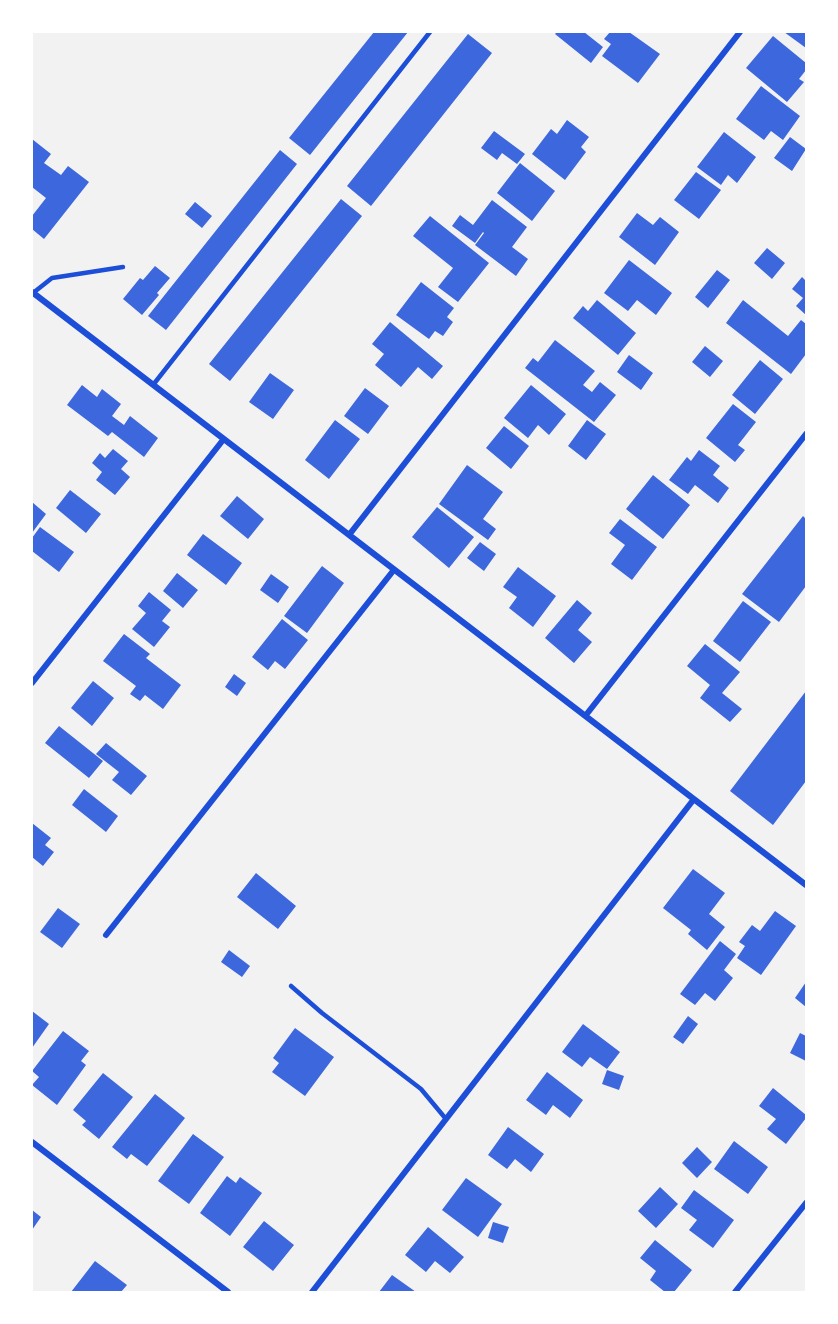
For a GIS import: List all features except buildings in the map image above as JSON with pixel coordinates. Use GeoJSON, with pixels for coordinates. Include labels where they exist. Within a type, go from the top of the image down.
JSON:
{"type":"FeatureCollection","features":[{"type":"Feature","properties":{"kind":"street"},"geometry":{"type":"LineString","coordinates":[[350,535],[740,32]]}},
{"type":"Feature","properties":{"kind":"street"},"geometry":{"type":"LineString","coordinates":[[32,293],[807,885]]}},
{"type":"Feature","properties":{"kind":"street"},"geometry":{"type":"LineString","coordinates":[[586,715],[807,435]]}},
{"type":"Feature","properties":{"kind":"street"},"geometry":{"type":"LineString","coordinates":[[32,683],[223,440]]}},
{"type":"Feature","properties":{"kind":"street"},"geometry":{"type":"LineString","coordinates":[[106,936],[393,570]]}},
{"type":"Feature","properties":{"kind":"street"},"geometry":{"type":"LineString","coordinates":[[312,1293],[694,799]]}},
{"type":"Feature","properties":{"kind":"street"},"geometry":{"type":"LineString","coordinates":[[32,1143],[228,1293]]}},
{"type":"Feature","properties":{"kind":"street"},"geometry":{"type":"LineString","coordinates":[[735,1293],[807,1203]]}},
{"type":"Feature","properties":{"kind":"lane"},"geometry":{"type":"LineString","coordinates":[[153,385],[430,32]]}},
{"type":"Feature","properties":{"kind":"lane"},"geometry":{"type":"LineString","coordinates":[[32,293],[52,278],[123,267]]}},
{"type":"Feature","properties":{"kind":"lane"},"geometry":{"type":"LineString","coordinates":[[291,986],[322,1013],[421,1089],[446,1119]]}}]}
